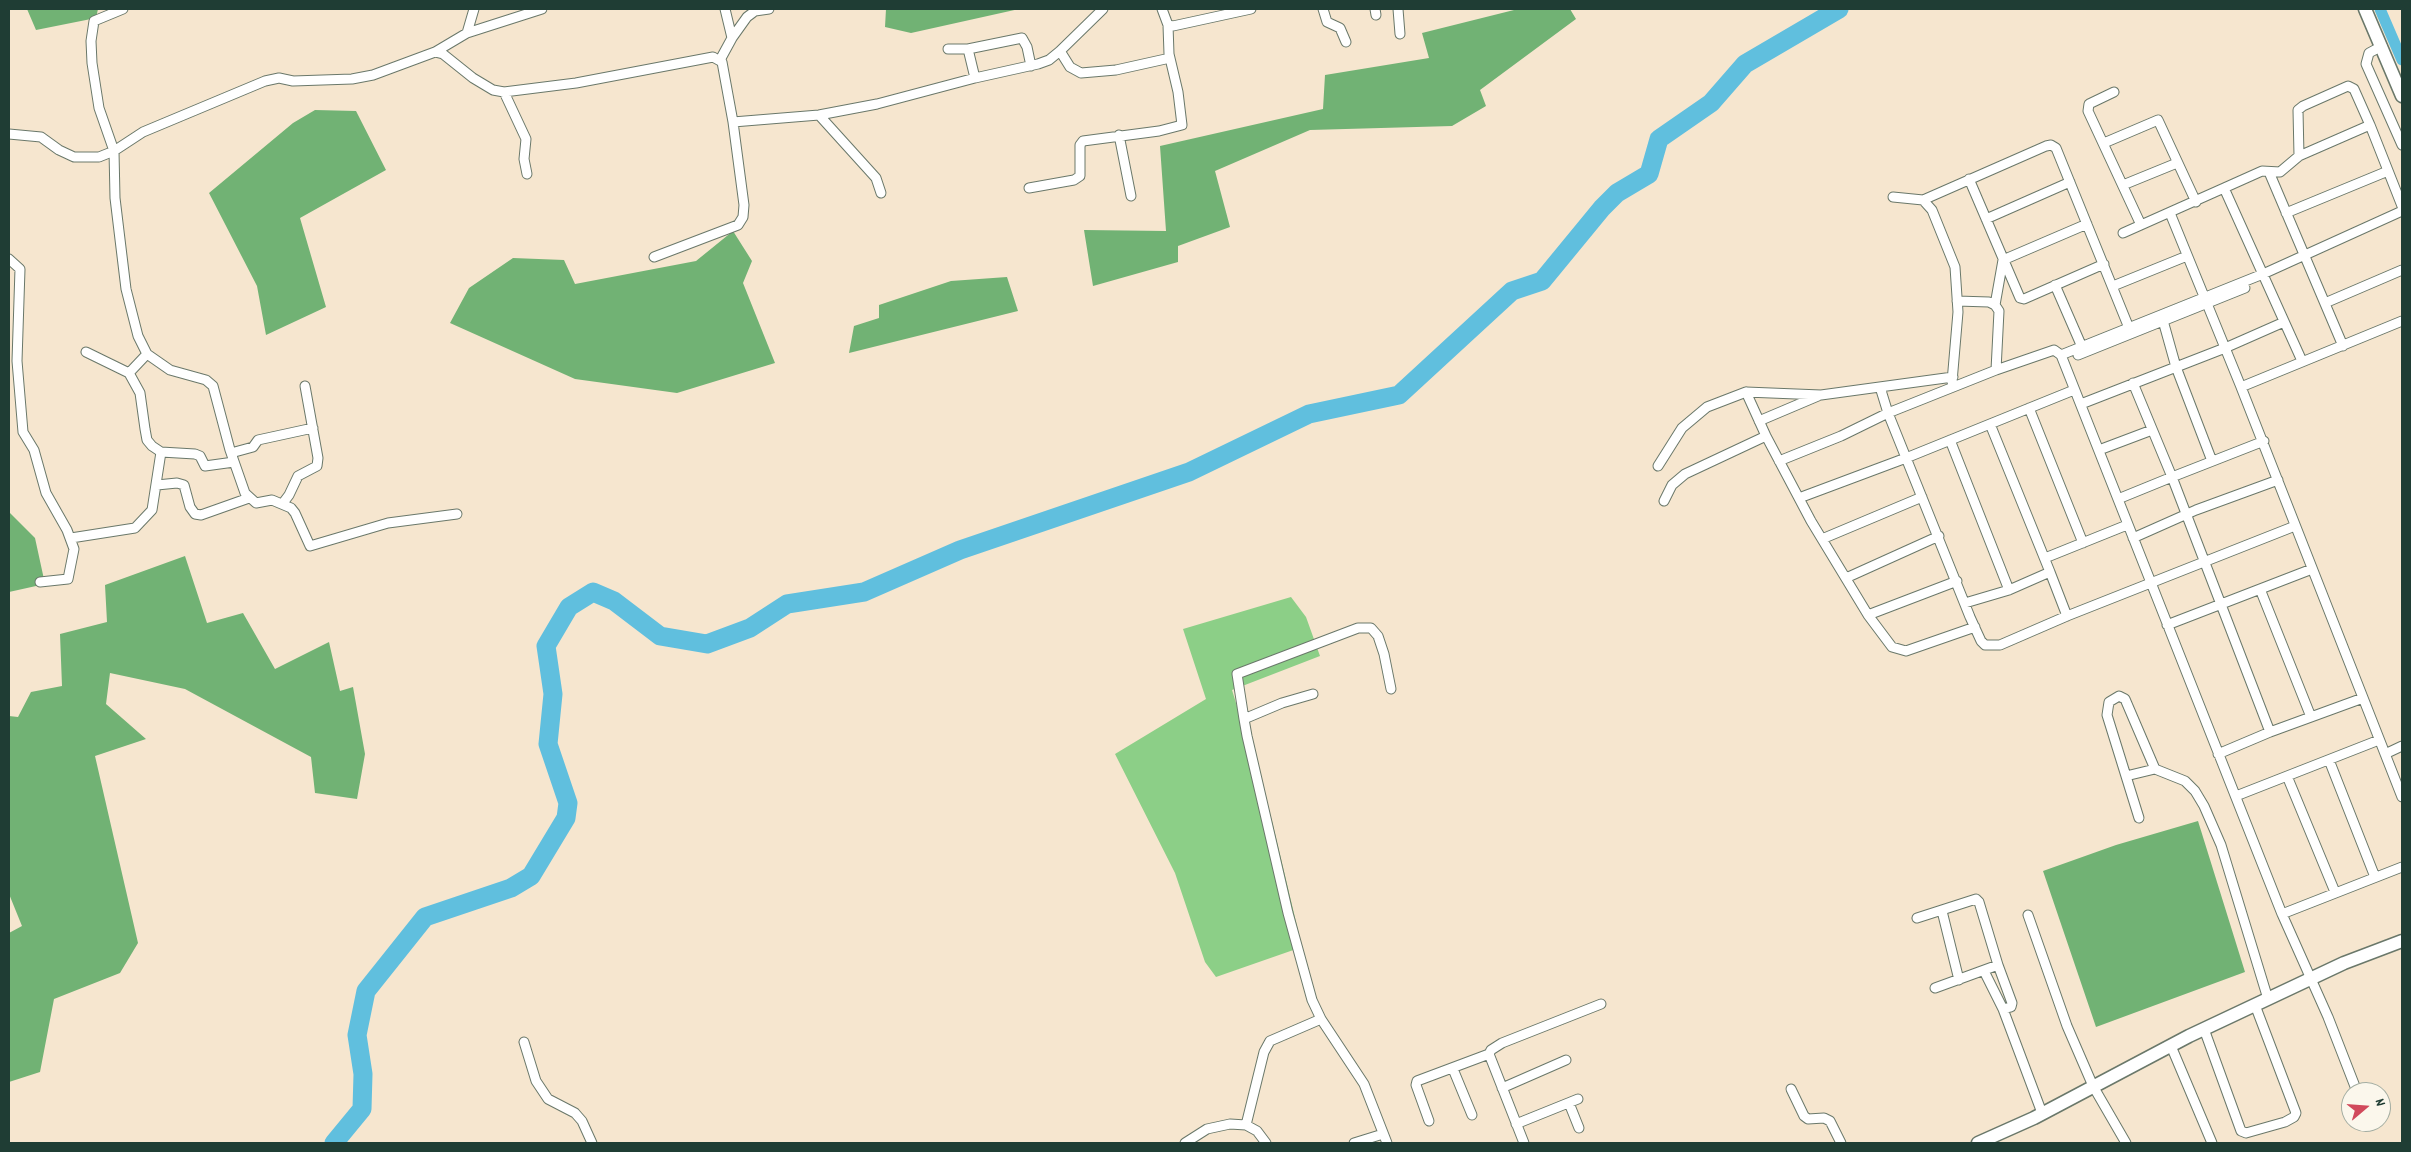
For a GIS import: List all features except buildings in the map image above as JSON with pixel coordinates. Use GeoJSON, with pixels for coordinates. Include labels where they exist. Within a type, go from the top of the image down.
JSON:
{"type":"FeatureCollection","features":[{"type":"Feature","properties":{"kind":"street"},"geometry":{"type":"LineString","coordinates":[[124,9],[94,21],[91,41],[99,108],[114,152],[115,198],[126,289],[138,336],[147,354],[170,370],[206,380],[213,386],[239,480],[249,498],[256,503],[267,500],[283,503],[295,512],[310,546],[388,523],[456,514]]}},
{"type":"Feature","properties":{"kind":"street"},"geometry":{"type":"LineString","coordinates":[[467,33],[474,9]]}},
{"type":"Feature","properties":{"kind":"street"},"geometry":{"type":"LineString","coordinates":[[9,134],[45,139],[59,150],[74,157],[99,157],[114,152],[143,132],[264,81],[279,78],[293,81],[352,79],[373,74],[435,52],[467,33],[542,9]]}},
{"type":"Feature","properties":{"kind":"street"},"geometry":{"type":"LineString","coordinates":[[725,9],[732,38]]}},
{"type":"Feature","properties":{"kind":"street"},"geometry":{"type":"LineString","coordinates":[[654,257],[738,224],[743,217],[744,206],[734,122],[720,60],[732,38],[752,13],[769,9]]}},
{"type":"Feature","properties":{"kind":"street"},"geometry":{"type":"LineString","coordinates":[[734,122],[818,114],[877,104],[975,78],[1031,66],[1049,60],[1103,9]]}},
{"type":"Feature","properties":{"kind":"street"},"geometry":{"type":"LineString","coordinates":[[1029,188],[1074,180],[1081,172],[1080,146],[1083,141],[1182,126],[1178,92],[1170,58],[1168,25],[1162,9]]}},
{"type":"Feature","properties":{"kind":"street"},"geometry":{"type":"LineString","coordinates":[[1168,25],[1186,25],[1251,9]]}},
{"type":"Feature","properties":{"kind":"street"},"geometry":{"type":"LineString","coordinates":[[1323,9],[1328,22],[1340,28],[1346,42]]}},
{"type":"Feature","properties":{"kind":"street"},"geometry":{"type":"LineString","coordinates":[[1398,9],[1400,34]]}},
{"type":"Feature","properties":{"kind":"street"},"geometry":{"type":"LineString","coordinates":[[2365,9],[2402,96]]}},
{"type":"Feature","properties":{"kind":"street"},"geometry":{"type":"LineString","coordinates":[[948,49],[968,49],[1022,38],[1027,47],[1031,66]]}},
{"type":"Feature","properties":{"kind":"street"},"geometry":{"type":"LineString","coordinates":[[2382,46],[2369,54],[2366,64],[2402,145]]}},
{"type":"Feature","properties":{"kind":"street"},"geometry":{"type":"LineString","coordinates":[[968,49],[975,78]]}},
{"type":"Feature","properties":{"kind":"street"},"geometry":{"type":"LineString","coordinates":[[1060,51],[1070,67],[1082,73],[1116,70],[1170,58]]}},
{"type":"Feature","properties":{"kind":"street"},"geometry":{"type":"LineString","coordinates":[[435,52],[443,54],[473,78],[494,90],[504,92],[576,83],[707,57],[720,60]]}},
{"type":"Feature","properties":{"kind":"street"},"geometry":{"type":"LineString","coordinates":[[2299,156],[2298,110],[2348,86],[2354,89],[2402,206]]}},
{"type":"Feature","properties":{"kind":"street"},"geometry":{"type":"LineString","coordinates":[[504,92],[526,139],[524,160],[527,174]]}},
{"type":"Feature","properties":{"kind":"street"},"geometry":{"type":"LineString","coordinates":[[2114,92],[2093,101],[2088,106],[2141,225]]}},
{"type":"Feature","properties":{"kind":"street"},"geometry":{"type":"LineString","coordinates":[[818,114],[876,178],[881,193]]}},
{"type":"Feature","properties":{"kind":"street"},"geometry":{"type":"LineString","coordinates":[[2104,143],[2158,120],[2196,202]]}},
{"type":"Feature","properties":{"kind":"street"},"geometry":{"type":"LineString","coordinates":[[2123,233],[2262,171],[2280,172],[2299,156],[2370,125]]}},
{"type":"Feature","properties":{"kind":"street"},"geometry":{"type":"LineString","coordinates":[[1119,135],[1131,196]]}},
{"type":"Feature","properties":{"kind":"street"},"geometry":{"type":"LineString","coordinates":[[1893,197],[1923,200],[2051,145],[2056,148],[2129,328]]}},
{"type":"Feature","properties":{"kind":"street"},"geometry":{"type":"LineString","coordinates":[[2122,185],[2178,162]]}},
{"type":"Feature","properties":{"kind":"street"},"geometry":{"type":"LineString","coordinates":[[2286,214],[2388,171]]}},
{"type":"Feature","properties":{"kind":"street"},"geometry":{"type":"LineString","coordinates":[[2269,172],[2343,346]]}},
{"type":"Feature","properties":{"kind":"street"},"geometry":{"type":"LineString","coordinates":[[1969,179],[2018,295],[2022,299],[2104,264]]}},
{"type":"Feature","properties":{"kind":"street"},"geometry":{"type":"LineString","coordinates":[[1986,219],[2070,182]]}},
{"type":"Feature","properties":{"kind":"street"},"geometry":{"type":"LineString","coordinates":[[2224,188],[2302,361]]}},
{"type":"Feature","properties":{"kind":"street"},"geometry":{"type":"LineString","coordinates":[[1923,200],[1932,210],[1940,224],[1954,267],[1957,300],[1954,378],[1950,388]]}},
{"type":"Feature","properties":{"kind":"street"},"geometry":{"type":"LineString","coordinates":[[2062,357],[2264,277],[2402,211]]}},
{"type":"Feature","properties":{"kind":"street"},"geometry":{"type":"LineString","coordinates":[[2170,213],[2264,441],[2295,526],[2402,797]]}},
{"type":"Feature","properties":{"kind":"street"},"geometry":{"type":"LineString","coordinates":[[2305,258],[2402,217]]}},
{"type":"Feature","properties":{"kind":"street"},"geometry":{"type":"LineString","coordinates":[[2003,260],[2087,224]]}},
{"type":"Feature","properties":{"kind":"street"},"geometry":{"type":"LineString","coordinates":[[2113,286],[2187,256]]}},
{"type":"Feature","properties":{"kind":"street"},"geometry":{"type":"LineString","coordinates":[[9,260],[20,269],[17,361],[23,432],[37,457],[46,493],[71,538],[74,549],[70,577],[66,581],[40,582]]}},
{"type":"Feature","properties":{"kind":"street"},"geometry":{"type":"LineString","coordinates":[[1996,370],[1999,311],[1996,305],[2003,260]]}},
{"type":"Feature","properties":{"kind":"street"},"geometry":{"type":"LineString","coordinates":[[2325,303],[2402,270]]}},
{"type":"Feature","properties":{"kind":"street"},"geometry":{"type":"LineString","coordinates":[[2055,284],[2082,347]]}},
{"type":"Feature","properties":{"kind":"street"},"geometry":{"type":"LineString","coordinates":[[1957,300],[1996,305]]}},
{"type":"Feature","properties":{"kind":"street"},"geometry":{"type":"LineString","coordinates":[[2062,357],[2129,328],[2162,318]]}},
{"type":"Feature","properties":{"kind":"street"},"geometry":{"type":"LineString","coordinates":[[2162,318],[2176,367],[2212,461]]}},
{"type":"Feature","properties":{"kind":"street"},"geometry":{"type":"LineString","coordinates":[[2241,387],[2402,321]]}},
{"type":"Feature","properties":{"kind":"street"},"geometry":{"type":"LineString","coordinates":[[2081,404],[2225,348],[2284,322]]}},
{"type":"Feature","properties":{"kind":"street"},"geometry":{"type":"LineString","coordinates":[[1779,461],[1841,436],[1888,413],[1996,370],[2054,350],[2062,357],[2282,914],[2328,1016],[2353,1082]]}},
{"type":"Feature","properties":{"kind":"street"},"geometry":{"type":"LineString","coordinates":[[86,352],[129,373],[142,399],[148,440],[152,446],[161,452],[195,454],[200,456],[205,466],[233,457],[253,446],[258,440],[313,428]]}},
{"type":"Feature","properties":{"kind":"street"},"geometry":{"type":"LineString","coordinates":[[129,373],[147,354]]}},
{"type":"Feature","properties":{"kind":"street"},"geometry":{"type":"LineString","coordinates":[[1658,466],[1682,428],[1707,407],[1746,392],[1821,395],[1954,378]]}},
{"type":"Feature","properties":{"kind":"street"},"geometry":{"type":"LineString","coordinates":[[2133,383],[2172,477],[2203,562],[2270,732]]}},
{"type":"Feature","properties":{"kind":"street"},"geometry":{"type":"LineString","coordinates":[[283,503],[298,476],[317,466],[318,458],[305,386]]}},
{"type":"Feature","properties":{"kind":"street"},"geometry":{"type":"LineString","coordinates":[[1880,387],[1906,458],[1975,627],[1985,646],[2000,645],[2067,616],[2295,526]]}},
{"type":"Feature","properties":{"kind":"street"},"geometry":{"type":"LineString","coordinates":[[1799,498],[1906,458],[2074,390]]}},
{"type":"Feature","properties":{"kind":"street"},"geometry":{"type":"LineString","coordinates":[[1746,392],[1766,436],[1822,539],[1868,615],[1892,647],[1906,651],[1975,627]]}},
{"type":"Feature","properties":{"kind":"street"},"geometry":{"type":"LineString","coordinates":[[1759,421],[1821,395]]}},
{"type":"Feature","properties":{"kind":"street"},"geometry":{"type":"LineString","coordinates":[[2029,408],[2083,543]]}},
{"type":"Feature","properties":{"kind":"street"},"geometry":{"type":"LineString","coordinates":[[1990,424],[2067,616]]}},
{"type":"Feature","properties":{"kind":"street"},"geometry":{"type":"LineString","coordinates":[[2099,450],[2152,430]]}},
{"type":"Feature","properties":{"kind":"street"},"geometry":{"type":"LineString","coordinates":[[1664,501],[1672,485],[1685,474],[1766,436]]}},
{"type":"Feature","properties":{"kind":"street"},"geometry":{"type":"LineString","coordinates":[[1950,440],[2009,590]]}},
{"type":"Feature","properties":{"kind":"street"},"geometry":{"type":"LineString","coordinates":[[2118,499],[2264,441]]}},
{"type":"Feature","properties":{"kind":"street"},"geometry":{"type":"LineString","coordinates":[[71,538],[135,528],[152,510],[161,452]]}},
{"type":"Feature","properties":{"kind":"street"},"geometry":{"type":"LineString","coordinates":[[2133,538],[2278,480]]}},
{"type":"Feature","properties":{"kind":"street"},"geometry":{"type":"LineString","coordinates":[[156,485],[177,483],[184,485],[190,507],[195,514],[201,515],[249,498]]}},
{"type":"Feature","properties":{"kind":"street"},"geometry":{"type":"LineString","coordinates":[[1822,539],[1922,497]]}},
{"type":"Feature","properties":{"kind":"street"},"geometry":{"type":"LineString","coordinates":[[2045,558],[2127,525]]}},
{"type":"Feature","properties":{"kind":"street"},"geometry":{"type":"LineString","coordinates":[[1846,578],[1939,536]]}},
{"type":"Feature","properties":{"kind":"street"},"geometry":{"type":"LineString","coordinates":[[2167,625],[2312,569]]}},
{"type":"Feature","properties":{"kind":"street"},"geometry":{"type":"LineString","coordinates":[[1965,603],[2009,590],[2050,572]]}},
{"type":"Feature","properties":{"kind":"street"},"geometry":{"type":"LineString","coordinates":[[1868,615],[1957,581]]}},
{"type":"Feature","properties":{"kind":"street"},"geometry":{"type":"LineString","coordinates":[[2260,589],[2311,717]]}},
{"type":"Feature","properties":{"kind":"street"},"geometry":{"type":"LineString","coordinates":[[1387,1143],[1364,1084],[1321,1019],[1312,1000],[1288,913],[1244,719],[1238,674],[1358,628],[1371,628],[1378,636],[1384,654],[1391,689]]}},
{"type":"Feature","properties":{"kind":"street"},"geometry":{"type":"LineString","coordinates":[[1244,719],[1313,694]]}},
{"type":"Feature","properties":{"kind":"street"},"geometry":{"type":"LineString","coordinates":[[2139,818],[2107,715],[2109,702],[2119,696],[2125,700],[2154,769]]}},
{"type":"Feature","properties":{"kind":"street"},"geometry":{"type":"LineString","coordinates":[[2218,754],[2270,732],[2363,698]]}},
{"type":"Feature","properties":{"kind":"street"},"geometry":{"type":"LineString","coordinates":[[2236,796],[2379,740]]}},
{"type":"Feature","properties":{"kind":"street"},"geometry":{"type":"LineString","coordinates":[[2385,754],[2402,746]]}},
{"type":"Feature","properties":{"kind":"street"},"geometry":{"type":"LineString","coordinates":[[2329,760],[2375,878]]}},
{"type":"Feature","properties":{"kind":"street"},"geometry":{"type":"LineString","coordinates":[[2126,776],[2154,769],[2186,781],[2195,791],[2204,806],[2221,845],[2268,999]]}},
{"type":"Feature","properties":{"kind":"street"},"geometry":{"type":"LineString","coordinates":[[2287,776],[2335,892]]}},
{"type":"Feature","properties":{"kind":"street"},"geometry":{"type":"LineString","coordinates":[[2282,914],[2402,867]]}},
{"type":"Feature","properties":{"kind":"street"},"geometry":{"type":"LineString","coordinates":[[1917,918],[1978,900],[2012,1003],[2011,1007],[2003,1009]]}},
{"type":"Feature","properties":{"kind":"street"},"geometry":{"type":"LineString","coordinates":[[1942,911],[1959,980]]}},
{"type":"Feature","properties":{"kind":"street"},"geometry":{"type":"LineString","coordinates":[[2028,915],[2067,1026],[2093,1086],[2126,1143]]}},
{"type":"Feature","properties":{"kind":"street"},"geometry":{"type":"LineString","coordinates":[[1978,1143],[2042,1113],[2204,1029],[2344,963],[2402,941]]}},
{"type":"Feature","properties":{"kind":"street"},"geometry":{"type":"LineString","coordinates":[[1935,988],[1998,965]]}},
{"type":"Feature","properties":{"kind":"street"},"geometry":{"type":"LineString","coordinates":[[1984,971],[2003,1009],[2042,1113]]}},
{"type":"Feature","properties":{"kind":"street"},"geometry":{"type":"LineString","coordinates":[[1429,1121],[1416,1085],[1417,1081],[1489,1054],[1493,1048],[1502,1043],[1601,1004]]}},
{"type":"Feature","properties":{"kind":"street"},"geometry":{"type":"LineString","coordinates":[[2204,1029],[2241,1131],[2246,1132],[2285,1122],[2294,1117],[2296,1112],[2256,1005]]}},
{"type":"Feature","properties":{"kind":"street"},"geometry":{"type":"LineString","coordinates":[[1246,1125],[1264,1052],[1270,1040],[1321,1019]]}},
{"type":"Feature","properties":{"kind":"street"},"geometry":{"type":"LineString","coordinates":[[524,1042],[536,1081],[548,1099],[574,1113],[582,1121],[592,1143]]}},
{"type":"Feature","properties":{"kind":"street"},"geometry":{"type":"LineString","coordinates":[[2171,1046],[2212,1143]]}},
{"type":"Feature","properties":{"kind":"street"},"geometry":{"type":"LineString","coordinates":[[1489,1054],[1524,1143]]}},
{"type":"Feature","properties":{"kind":"street"},"geometry":{"type":"LineString","coordinates":[[1502,1088],[1566,1060]]}},
{"type":"Feature","properties":{"kind":"street"},"geometry":{"type":"LineString","coordinates":[[1453,1069],[1472,1115]]}},
{"type":"Feature","properties":{"kind":"street"},"geometry":{"type":"LineString","coordinates":[[1791,1088],[1804,1116],[1808,1119],[1824,1118],[1830,1121],[1841,1143]]}},
{"type":"Feature","properties":{"kind":"street"},"geometry":{"type":"LineString","coordinates":[[1516,1124],[1578,1099]]}},
{"type":"Feature","properties":{"kind":"street"},"geometry":{"type":"LineString","coordinates":[[1569,1103],[1579,1128]]}},
{"type":"Feature","properties":{"kind":"street"},"geometry":{"type":"LineString","coordinates":[[1185,1143],[1207,1129],[1230,1124],[1246,1125],[1257,1131],[1266,1143]]}},
{"type":"Feature","properties":{"kind":"street"},"geometry":{"type":"LineString","coordinates":[[1354,1143],[1383,1134]]}},
{"type":"Feature","properties":{"kind":"green space"},"geometry":{"type":"Polygon","coordinates":[[[27,9],[98,9],[96,18],[36,30],[27,9]]]}},
{"type":"Feature","properties":{"kind":"green space"},"geometry":{"type":"Polygon","coordinates":[[[886,9],[1019,9],[911,33],[885,27],[886,9]]]}},
{"type":"Feature","properties":{"kind":"green space"},"geometry":{"type":"Polygon","coordinates":[[[1518,9],[1570,9],[1576,19],[1480,90],[1486,106],[1452,126],[1310,130],[1215,171],[1230,227],[1178,246],[1178,262],[1093,286],[1084,230],[1166,231],[1160,146],[1323,109],[1325,75],[1429,58],[1422,33],[1518,9]]]}},
{"type":"Feature","properties":{"kind":"green space"},"geometry":{"type":"Polygon","coordinates":[[[315,110],[356,111],[386,170],[300,218],[326,307],[266,335],[257,286],[209,193],[293,123],[315,110]]]}},
{"type":"Feature","properties":{"kind":"green space"},"geometry":{"type":"Polygon","coordinates":[[[733,231],[752,261],[743,283],[775,363],[677,393],[575,379],[450,323],[469,288],[513,258],[564,260],[575,284],[696,261],[733,231]]]}},
{"type":"Feature","properties":{"kind":"green space"},"geometry":{"type":"Polygon","coordinates":[[[1007,277],[1018,311],[849,353],[854,326],[879,318],[879,305],[951,281],[1007,277]]]}},
{"type":"Feature","properties":{"kind":"green space"},"geometry":{"type":"Polygon","coordinates":[[[9,512],[35,538],[45,584],[9,592],[9,512]]]}},
{"type":"Feature","properties":{"kind":"green space"},"geometry":{"type":"Polygon","coordinates":[[[185,556],[207,623],[243,613],[275,669],[329,642],[340,691],[353,687],[365,754],[357,799],[315,793],[311,757],[185,689],[110,673],[106,704],[146,739],[95,756],[138,943],[120,973],[54,999],[40,1072],[9,1082],[9,933],[22,926],[9,894],[9,716],[18,717],[31,692],[62,686],[60,634],[107,622],[105,585],[185,556]]]}},
{"type":"Feature","properties":{"kind":"green space"},"geometry":{"type":"Polygon","coordinates":[[[1291,597],[1306,617],[1320,656],[1232,690],[1272,821],[1302,947],[1216,977],[1205,962],[1175,873],[1115,754],[1206,699],[1183,629],[1291,597]]]}},
{"type":"Feature","properties":{"kind":"green space"},"geometry":{"type":"Polygon","coordinates":[[[2198,821],[2245,972],[2096,1027],[2043,871],[2116,845],[2198,821]]]}},
{"type":"Feature","properties":{"kind":"waterway"},"geometry":{"type":"LineString","coordinates":[[334,1143],[362,1109],[363,1074],[357,1035],[366,991],[425,917],[511,888],[531,876],[566,818],[568,803],[548,744],[553,694],[546,646],[569,607],[593,592],[614,601],[660,636],[707,644],[750,628],[787,604],[864,592],[960,550],[1189,472],[1309,414],[1399,395],[1512,291],[1542,281],[1602,208],[1617,193],[1649,174],[1659,139],[1711,103],[1745,64],[1839,9]]}},
{"type":"Feature","properties":{"kind":"waterway"},"geometry":{"type":"LineString","coordinates":[[2380,9],[2402,60]]}}]}
